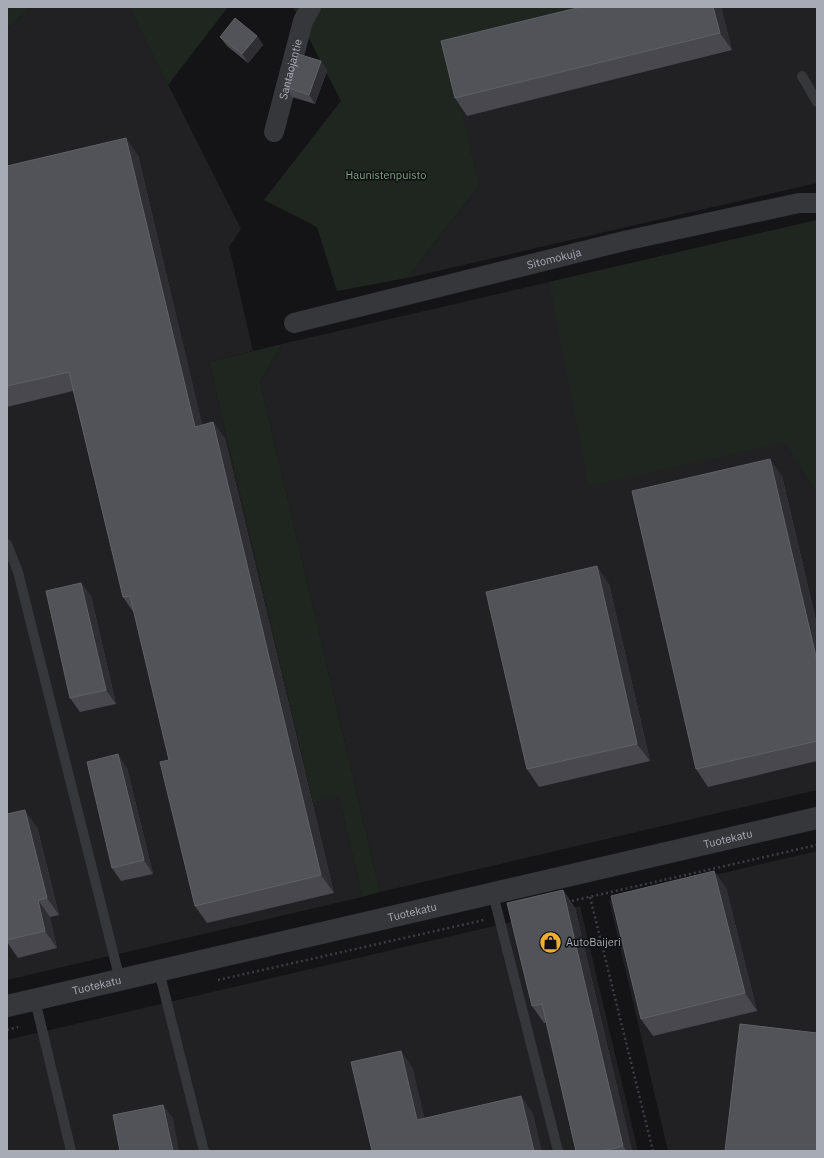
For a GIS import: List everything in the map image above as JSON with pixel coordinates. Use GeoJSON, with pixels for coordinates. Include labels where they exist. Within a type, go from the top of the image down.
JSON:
{"type":"FeatureCollection","features":[{"type":"Feature","properties":{"kind":"street","name":"Santaojantie"},"geometry":{"type":"LineString","coordinates":[[274,132],[303,22],[311,7]]}},
{"type":"Feature","properties":{"kind":"street","name":"Sitomokuja"},"geometry":{"type":"LineString","coordinates":[[294,323],[624,240],[799,203],[817,203]]}},
{"type":"Feature","properties":{"kind":"street","name":"Tuotekatu"},"geometry":{"type":"LineString","coordinates":[[7,1006],[817,818]]}},
{"type":"Feature","properties":{"kind":"lane"},"geometry":{"type":"LineString","coordinates":[[802,76],[817,102]]}},
{"type":"Feature","properties":{"kind":"lane"},"geometry":{"type":"LineString","coordinates":[[7,544],[18,572],[120,980]]}},
{"type":"Feature","properties":{"kind":"lane"},"geometry":{"type":"LineString","coordinates":[[493,894],[558,1151]]}},
{"type":"Feature","properties":{"kind":"lane"},"geometry":{"type":"LineString","coordinates":[[159,971],[204,1151]]}},
{"type":"Feature","properties":{"kind":"lane"},"geometry":{"type":"LineString","coordinates":[[35,1000],[71,1151]]}},
{"type":"Feature","properties":{"kind":"path"},"geometry":{"type":"LineString","coordinates":[[560,903],[817,845]]}},
{"type":"Feature","properties":{"kind":"path"},"geometry":{"type":"LineString","coordinates":[[590,897],[653,1151]]}},
{"type":"Feature","properties":{"kind":"path"},"geometry":{"type":"LineString","coordinates":[[217,981],[499,917]]}},
{"type":"Feature","properties":{"kind":"path"},"geometry":{"type":"LineString","coordinates":[[7,1030],[40,1021]]}},
{"type":"Feature","properties":{"kind":"shaded area"},"geometry":{"type":"Polygon","coordinates":[[[31,7],[129,7],[241,229],[229,247],[253,351],[209,362],[313,801],[339,796],[362,897],[7,980],[7,29],[31,7]]]}},
{"type":"Feature","properties":{"kind":"shaded area"},"geometry":{"type":"Polygon","coordinates":[[[662,7],[817,7],[817,183],[407,278],[479,186],[448,57],[662,7]]]}},
{"type":"Feature","properties":{"kind":"shaded area"},"geometry":{"type":"Polygon","coordinates":[[[817,220],[817,790],[380,892],[260,381],[282,344],[817,220]]]}},
{"type":"Feature","properties":{"kind":"shaded area"},"geometry":{"type":"Polygon","coordinates":[[[817,851],[817,1151],[668,1151],[609,900],[817,851]]]}},
{"type":"Feature","properties":{"kind":"shaded area"},"geometry":{"type":"Polygon","coordinates":[[[580,906],[638,1151],[7,1151],[7,1040],[580,906]]]}},
{"type":"Feature","properties":{"kind":"green space"},"geometry":{"type":"Polygon","coordinates":[[[7,7],[31,7],[7,29],[7,7]]]}},
{"type":"Feature","properties":{"kind":"green space"},"geometry":{"type":"Polygon","coordinates":[[[129,7],[228,7],[168,85],[129,7]]]}},
{"type":"Feature","properties":{"kind":"green space","name":"Haunistenpuisto"},"geometry":{"type":"Polygon","coordinates":[[[293,7],[662,7],[449,57],[479,186],[407,278],[337,291],[317,227],[264,200],[341,101],[293,7]]]}},
{"type":"Feature","properties":{"kind":"green space"},"geometry":{"type":"Polygon","coordinates":[[[817,220],[817,492],[785,442],[589,486],[549,282],[817,220]]]}},
{"type":"Feature","properties":{"kind":"green space"},"geometry":{"type":"Polygon","coordinates":[[[282,344],[260,381],[380,892],[362,897],[339,796],[313,802],[209,362],[282,344]]]}},
{"type":"Feature","properties":{"kind":"building"},"geometry":{"type":"Polygon","coordinates":[[[581,7],[713,7],[720,33],[455,98],[441,41],[581,7]]]}},
{"type":"Feature","properties":{"kind":"building"},"geometry":{"type":"Polygon","coordinates":[[[235,18],[257,36],[242,54],[220,37],[235,18]]]}},
{"type":"Feature","properties":{"kind":"building"},"geometry":{"type":"Polygon","coordinates":[[[298,54],[321,61],[309,95],[286,87],[298,54]]]}},
{"type":"Feature","properties":{"kind":"building"},"geometry":{"type":"Polygon","coordinates":[[[126,138],[195,427],[213,422],[321,875],[195,906],[160,762],[169,760],[130,596],[123,597],[69,372],[7,386],[7,166],[126,138]]]}},
{"type":"Feature","properties":{"kind":"building"},"geometry":{"type":"Polygon","coordinates":[[[770,459],[817,661],[817,741],[696,769],[632,491],[770,459]]]}},
{"type":"Feature","properties":{"kind":"building"},"geometry":{"type":"Polygon","coordinates":[[[597,566],[637,744],[527,769],[486,592],[597,566]]]}},
{"type":"Feature","properties":{"kind":"building"},"geometry":{"type":"Polygon","coordinates":[[[81,583],[106,690],[70,698],[46,591],[81,583]]]}},
{"type":"Feature","properties":{"kind":"building"},"geometry":{"type":"Polygon","coordinates":[[[118,754],[144,860],[112,868],[87,762],[118,754]]]}},
{"type":"Feature","properties":{"kind":"building"},"geometry":{"type":"Polygon","coordinates":[[[25,810],[47,898],[38,900],[45,931],[7,940],[7,814],[25,810]]]}},
{"type":"Feature","properties":{"kind":"building"},"geometry":{"type":"Polygon","coordinates":[[[714,871],[745,993],[641,1019],[611,896],[714,871]]]}},
{"type":"Feature","properties":{"kind":"building"},"geometry":{"type":"Polygon","coordinates":[[[563,890],[623,1146],[603,1151],[576,1151],[542,1004],[532,1006],[507,903],[563,890]]]}},
{"type":"Feature","properties":{"kind":"building"},"geometry":{"type":"Polygon","coordinates":[[[740,1024],[817,1033],[817,1151],[725,1151],[740,1024]]]}},
{"type":"Feature","properties":{"kind":"building"},"geometry":{"type":"Polygon","coordinates":[[[401,1051],[417,1120],[521,1096],[534,1151],[372,1151],[351,1062],[401,1051]]]}},
{"type":"Feature","properties":{"kind":"building"},"geometry":{"type":"Polygon","coordinates":[[[163,1105],[173,1151],[120,1151],[113,1115],[163,1105]]]}},
{"type":"Feature","properties":{"kind":"place","name":"AutoBaijeri"},"geometry":{"type":"Point","coordinates":[551,942]}}]}
